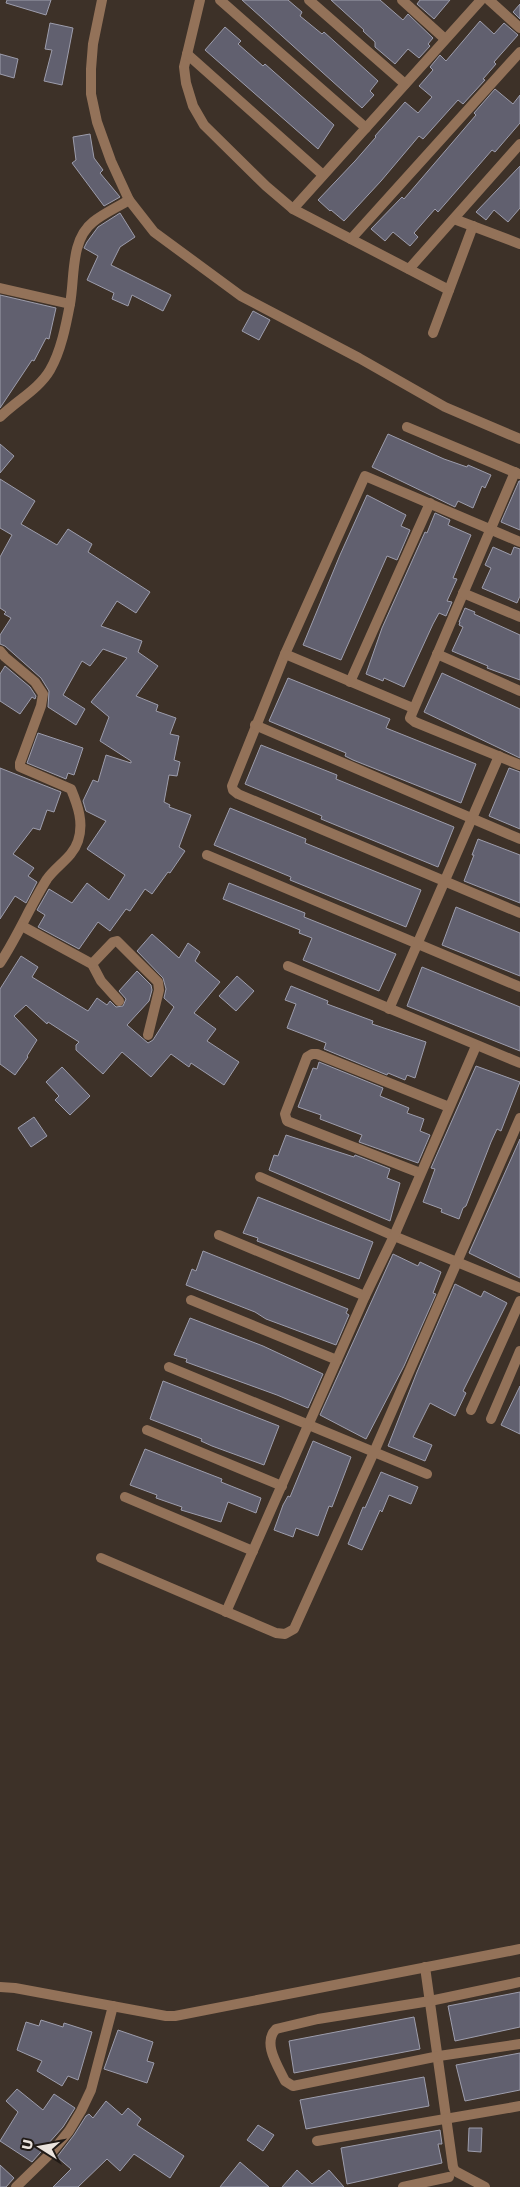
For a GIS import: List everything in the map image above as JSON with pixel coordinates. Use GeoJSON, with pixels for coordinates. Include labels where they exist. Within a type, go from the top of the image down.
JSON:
{"type":"FeatureCollection","features":[{"type":"Feature","properties":{"kind":"street"},"geometry":{"type":"LineString","coordinates":[[102,0],[93,44],[91,94],[104,143],[130,200],[154,232],[241,296],[359,358],[445,407],[520,439]]}},
{"type":"Feature","properties":{"kind":"street"},"geometry":{"type":"LineString","coordinates":[[200,0],[184,67],[186,84],[193,106],[204,125],[266,186],[293,209],[449,290]]}},
{"type":"Feature","properties":{"kind":"street"},"geometry":{"type":"LineString","coordinates":[[220,0],[366,128]]}},
{"type":"Feature","properties":{"kind":"street"},"geometry":{"type":"LineString","coordinates":[[310,0],[405,84]]}},
{"type":"Feature","properties":{"kind":"street"},"geometry":{"type":"LineString","coordinates":[[402,0],[445,39]]}},
{"type":"Feature","properties":{"kind":"street"},"geometry":{"type":"LineString","coordinates":[[293,209],[480,0]]}},
{"type":"Feature","properties":{"kind":"street"},"geometry":{"type":"LineString","coordinates":[[489,0],[520,28]]}},
{"type":"Feature","properties":{"kind":"street"},"geometry":{"type":"LineString","coordinates":[[351,239],[520,52]]}},
{"type":"Feature","properties":{"kind":"street"},"geometry":{"type":"LineString","coordinates":[[187,54],[323,175]]}},
{"type":"Feature","properties":{"kind":"street"},"geometry":{"type":"LineString","coordinates":[[409,269],[520,144]]}},
{"type":"Feature","properties":{"kind":"street"},"geometry":{"type":"LineString","coordinates":[[0,417],[41,382],[50,370],[58,350],[70,304],[76,252],[81,236],[92,222],[130,200]]}},
{"type":"Feature","properties":{"kind":"street"},"geometry":{"type":"LineString","coordinates":[[454,219],[518,240]]}},
{"type":"Feature","properties":{"kind":"street"},"geometry":{"type":"LineString","coordinates":[[433,333],[472,226]]}},
{"type":"Feature","properties":{"kind":"street"},"geometry":{"type":"LineString","coordinates":[[0,288],[70,304]]}},
{"type":"Feature","properties":{"kind":"street"},"geometry":{"type":"LineString","coordinates":[[407,427],[517,474],[410,718],[415,722],[520,765]]}},
{"type":"Feature","properties":{"kind":"street"},"geometry":{"type":"LineString","coordinates":[[520,542],[365,476],[284,654],[232,786],[233,790],[238,794],[520,913]]}},
{"type":"Feature","properties":{"kind":"street"},"geometry":{"type":"LineString","coordinates":[[350,682],[430,503]]}},
{"type":"Feature","properties":{"kind":"street"},"geometry":{"type":"LineString","coordinates":[[464,593],[520,617]]}},
{"type":"Feature","properties":{"kind":"street"},"geometry":{"type":"LineString","coordinates":[[0,651],[4,658],[35,682],[43,694],[41,706],[20,767],[71,789],[77,803],[80,820],[78,843],[48,878],[0,963]]}},
{"type":"Feature","properties":{"kind":"street"},"geometry":{"type":"LineString","coordinates":[[284,654],[414,708]]}},
{"type":"Feature","properties":{"kind":"street"},"geometry":{"type":"LineString","coordinates":[[437,654],[520,691]]}},
{"type":"Feature","properties":{"kind":"street"},"geometry":{"type":"LineString","coordinates":[[255,725],[520,839]]}},
{"type":"Feature","properties":{"kind":"street"},"geometry":{"type":"LineString","coordinates":[[389,1009],[499,756]]}},
{"type":"Feature","properties":{"kind":"street"},"geometry":{"type":"LineString","coordinates":[[207,855],[520,987]]}},
{"type":"Feature","properties":{"kind":"street"},"geometry":{"type":"LineString","coordinates":[[22,926],[92,964],[101,981],[120,1001]]}},
{"type":"Feature","properties":{"kind":"street"},"geometry":{"type":"LineString","coordinates":[[92,964],[113,942],[117,941],[157,980],[159,990],[148,1036]]}},
{"type":"Feature","properties":{"kind":"street"},"geometry":{"type":"LineString","coordinates":[[288,966],[520,1063]]}},
{"type":"Feature","properties":{"kind":"street"},"geometry":{"type":"LineString","coordinates":[[226,1612],[365,1296],[394,1236],[476,1046]]}},
{"type":"Feature","properties":{"kind":"street"},"geometry":{"type":"LineString","coordinates":[[420,1173],[287,1121],[285,1114],[307,1057],[317,1054],[449,1107]]}},
{"type":"Feature","properties":{"kind":"street"},"geometry":{"type":"LineString","coordinates":[[101,1558],[280,1634],[285,1634],[294,1629],[374,1452],[520,1118]]}},
{"type":"Feature","properties":{"kind":"street"},"geometry":{"type":"LineString","coordinates":[[260,1177],[394,1236],[520,1288]]}},
{"type":"Feature","properties":{"kind":"street"},"geometry":{"type":"LineString","coordinates":[[220,1235],[365,1296]]}},
{"type":"Feature","properties":{"kind":"street"},"geometry":{"type":"LineString","coordinates":[[191,1300],[337,1360]]}},
{"type":"Feature","properties":{"kind":"street"},"geometry":{"type":"LineString","coordinates":[[471,1410],[520,1301]]}},
{"type":"Feature","properties":{"kind":"street"},"geometry":{"type":"LineString","coordinates":[[491,1420],[520,1351]]}},
{"type":"Feature","properties":{"kind":"street"},"geometry":{"type":"LineString","coordinates":[[170,1367],[427,1474]]}},
{"type":"Feature","properties":{"kind":"street"},"geometry":{"type":"LineString","coordinates":[[147,1430],[282,1486]]}},
{"type":"Feature","properties":{"kind":"street"},"geometry":{"type":"LineString","coordinates":[[125,1497],[252,1551]]}},
{"type":"Feature","properties":{"kind":"street"},"geometry":{"type":"LineString","coordinates":[[0,1987],[175,2016],[520,1949]]}},
{"type":"Feature","properties":{"kind":"street"},"geometry":{"type":"LineString","coordinates":[[425,1968],[439,2056],[452,2167],[452,2174],[445,2187]]}},
{"type":"Feature","properties":{"kind":"street"},"geometry":{"type":"LineString","coordinates":[[520,1982],[430,2001],[318,2019],[276,2029],[272,2033],[270,2044],[285,2081],[293,2086],[439,2056],[520,2044]]}},
{"type":"Feature","properties":{"kind":"street"},"geometry":{"type":"LineString","coordinates":[[16,2187],[52,2152],[81,2111],[90,2090],[113,2006]]}},
{"type":"Feature","properties":{"kind":"street"},"geometry":{"type":"LineString","coordinates":[[318,2141],[520,2106]]}},
{"type":"Feature","properties":{"kind":"street"},"geometry":{"type":"LineString","coordinates":[[403,2187],[452,2174],[485,2187]]}},
{"type":"Feature","properties":{"kind":"building"},"geometry":{"type":"Polygon","coordinates":[[[7,0],[51,0],[46,15],[6,3],[7,0]]]}},
{"type":"Feature","properties":{"kind":"building"},"geometry":{"type":"Polygon","coordinates":[[[242,0],[288,0],[302,12],[300,16],[322,34],[324,32],[378,81],[370,91],[374,95],[362,108],[242,0]]]}},
{"type":"Feature","properties":{"kind":"building"},"geometry":{"type":"Polygon","coordinates":[[[331,0],[380,0],[403,20],[408,14],[433,38],[428,44],[430,46],[419,58],[408,49],[395,64],[375,47],[375,42],[364,30],[331,0]]]}},
{"type":"Feature","properties":{"kind":"building"},"geometry":{"type":"Polygon","coordinates":[[[420,0],[450,0],[434,19],[417,4],[420,0]]]}},
{"type":"Feature","properties":{"kind":"building"},"geometry":{"type":"Polygon","coordinates":[[[520,4],[520,19],[513,12],[520,4]]]}},
{"type":"Feature","properties":{"kind":"building"},"geometry":{"type":"Polygon","coordinates":[[[480,21],[494,34],[504,23],[518,35],[494,62],[496,64],[483,79],[485,80],[463,104],[458,100],[423,139],[419,136],[344,221],[330,211],[318,200],[355,161],[405,102],[418,113],[432,97],[419,86],[433,70],[430,67],[440,55],[446,61],[480,21]]]}},
{"type":"Feature","properties":{"kind":"building"},"geometry":{"type":"Polygon","coordinates":[[[50,23],[73,28],[62,85],[44,81],[52,50],[45,49],[50,23]]]}},
{"type":"Feature","properties":{"kind":"building"},"geometry":{"type":"Polygon","coordinates":[[[225,27],[241,41],[238,44],[263,66],[265,64],[334,125],[318,149],[205,50],[225,27]]]}},
{"type":"Feature","properties":{"kind":"building"},"geometry":{"type":"Polygon","coordinates":[[[0,54],[18,59],[14,78],[0,74],[0,54]]]}},
{"type":"Feature","properties":{"kind":"building"},"geometry":{"type":"Polygon","coordinates":[[[495,89],[513,104],[520,95],[520,123],[495,152],[492,150],[438,212],[435,209],[414,233],[418,237],[410,246],[393,232],[385,241],[371,229],[402,197],[404,199],[476,115],[474,113],[495,89]]]}},
{"type":"Feature","properties":{"kind":"building"},"geometry":{"type":"Polygon","coordinates":[[[90,134],[94,158],[103,170],[100,173],[120,197],[104,206],[72,163],[76,160],[73,137],[90,134]]]}},
{"type":"Feature","properties":{"kind":"building"},"geometry":{"type":"Polygon","coordinates":[[[520,166],[520,208],[508,222],[494,210],[486,220],[476,212],[520,166]]]}},
{"type":"Feature","properties":{"kind":"building"},"geometry":{"type":"Polygon","coordinates":[[[120,213],[135,237],[120,247],[111,265],[171,295],[163,311],[132,295],[128,306],[112,299],[114,293],[87,280],[98,256],[84,248],[98,227],[120,213]]]}},
{"type":"Feature","properties":{"kind":"building"},"geometry":{"type":"Polygon","coordinates":[[[0,295],[56,308],[49,339],[46,338],[34,361],[32,360],[0,408],[0,295]]]}},
{"type":"Feature","properties":{"kind":"building"},"geometry":{"type":"Polygon","coordinates":[[[253,311],[270,320],[259,340],[242,331],[253,311]]]}},
{"type":"Feature","properties":{"kind":"building"},"geometry":{"type":"Polygon","coordinates":[[[388,434],[444,459],[467,467],[468,465],[491,475],[485,488],[482,486],[473,508],[458,501],[455,507],[372,467],[388,434]]]}},
{"type":"Feature","properties":{"kind":"building"},"geometry":{"type":"Polygon","coordinates":[[[0,444],[14,456],[0,473],[0,444]]]}},
{"type":"Feature","properties":{"kind":"building"},"geometry":{"type":"Polygon","coordinates":[[[0,479],[35,501],[21,524],[57,545],[68,529],[92,544],[88,552],[150,592],[136,613],[117,601],[101,626],[142,641],[138,652],[158,666],[136,696],[158,705],[156,711],[176,718],[170,734],[179,736],[174,760],[180,762],[177,776],[169,775],[164,802],[170,805],[169,807],[191,815],[179,847],[185,851],[152,894],[145,889],[130,911],[126,909],[110,931],[98,922],[79,949],[38,927],[45,915],[37,910],[49,889],[72,903],[87,883],[109,900],[125,875],[87,849],[106,821],[86,811],[83,801],[93,780],[98,782],[106,755],[131,763],[131,761],[100,741],[109,717],[91,702],[127,658],[103,649],[90,666],[82,661],[63,695],[85,709],[76,725],[48,707],[49,691],[41,678],[5,646],[0,644],[0,635],[11,618],[4,614],[6,612],[0,608],[0,557],[12,535],[0,528],[0,479]]]}},
{"type":"Feature","properties":{"kind":"building"},"geometry":{"type":"Polygon","coordinates":[[[520,481],[520,530],[501,522],[520,481]]]}},
{"type":"Feature","properties":{"kind":"building"},"geometry":{"type":"Polygon","coordinates":[[[367,495],[406,515],[401,526],[410,530],[397,560],[387,556],[341,660],[303,645],[367,495]]]}},
{"type":"Feature","properties":{"kind":"building"},"geometry":{"type":"Polygon","coordinates":[[[435,513],[450,520],[448,525],[471,535],[453,578],[457,579],[447,601],[452,602],[446,616],[439,613],[404,687],[384,678],[383,681],[366,674],[382,628],[435,513]]]}},
{"type":"Feature","properties":{"kind":"building"},"geometry":{"type":"Polygon","coordinates":[[[493,547],[511,555],[514,547],[520,549],[520,596],[517,603],[482,588],[491,568],[485,565],[493,547]]]}},
{"type":"Feature","properties":{"kind":"building"},"geometry":{"type":"Polygon","coordinates":[[[465,608],[520,635],[520,680],[487,668],[488,666],[452,651],[463,627],[459,625],[459,622],[465,608]]]}},
{"type":"Feature","properties":{"kind":"building"},"geometry":{"type":"Polygon","coordinates":[[[5,666],[30,687],[36,696],[35,699],[32,697],[20,714],[0,701],[0,674],[5,666]]]}},
{"type":"Feature","properties":{"kind":"building"},"geometry":{"type":"Polygon","coordinates":[[[442,673],[520,709],[520,758],[424,712],[442,673]]]}},
{"type":"Feature","properties":{"kind":"building"},"geometry":{"type":"Polygon","coordinates":[[[288,678],[390,719],[386,728],[476,764],[461,803],[353,760],[345,756],[346,753],[269,721],[288,678]]]}},
{"type":"Feature","properties":{"kind":"building"},"geometry":{"type":"Polygon","coordinates":[[[38,733],[83,748],[74,775],[68,773],[66,779],[27,763],[38,733]]]}},
{"type":"Feature","properties":{"kind":"building"},"geometry":{"type":"Polygon","coordinates":[[[261,745],[337,775],[336,779],[454,827],[438,867],[321,819],[322,816],[245,784],[261,745]]]}},
{"type":"Feature","properties":{"kind":"building"},"geometry":{"type":"Polygon","coordinates":[[[0,768],[61,792],[54,812],[47,810],[40,830],[33,828],[13,854],[34,868],[28,876],[37,882],[26,903],[15,896],[0,919],[0,768]]]}},
{"type":"Feature","properties":{"kind":"building"},"geometry":{"type":"Polygon","coordinates":[[[509,768],[520,772],[520,829],[489,816],[509,768]]]}},
{"type":"Feature","properties":{"kind":"building"},"geometry":{"type":"Polygon","coordinates":[[[230,808],[306,839],[305,843],[421,890],[406,927],[290,880],[291,877],[214,845],[230,808]]]}},
{"type":"Feature","properties":{"kind":"building"},"geometry":{"type":"Polygon","coordinates":[[[478,839],[520,855],[520,903],[464,881],[478,839]]]}},
{"type":"Feature","properties":{"kind":"building"},"geometry":{"type":"Polygon","coordinates":[[[229,883],[305,913],[304,917],[396,954],[379,991],[303,960],[312,938],[299,933],[300,930],[223,899],[229,883]]]}},
{"type":"Feature","properties":{"kind":"building"},"geometry":{"type":"Polygon","coordinates":[[[456,907],[520,933],[520,976],[442,945],[456,907]]]}},
{"type":"Feature","properties":{"kind":"building"},"geometry":{"type":"Polygon","coordinates":[[[152,934],[179,958],[188,943],[200,952],[195,961],[220,982],[194,1013],[216,1029],[207,1041],[239,1062],[224,1085],[191,1063],[189,1067],[171,1054],[151,1077],[122,1052],[103,1074],[76,1050],[76,1045],[79,1042],[48,1022],[47,1024],[26,1005],[14,1016],[37,1040],[15,1075],[0,1064],[0,989],[21,956],[38,967],[32,977],[88,1011],[97,998],[107,1005],[110,1001],[116,1007],[123,1006],[126,999],[119,991],[137,971],[151,985],[152,990],[149,1001],[127,1025],[148,1043],[153,1040],[174,1007],[164,998],[166,989],[163,978],[137,951],[152,934]]]}},
{"type":"Feature","properties":{"kind":"building"},"geometry":{"type":"Polygon","coordinates":[[[422,967],[520,1007],[520,1051],[407,1006],[422,967]]]}},
{"type":"Feature","properties":{"kind":"building"},"geometry":{"type":"Polygon","coordinates":[[[237,976],[254,991],[236,1011],[219,996],[237,976]]]}},
{"type":"Feature","properties":{"kind":"building"},"geometry":{"type":"Polygon","coordinates":[[[291,986],[328,1001],[327,1004],[373,1021],[372,1024],[426,1042],[415,1078],[407,1075],[405,1080],[388,1073],[387,1075],[324,1049],[326,1043],[287,1028],[296,1004],[285,1000],[291,986]]]}},
{"type":"Feature","properties":{"kind":"building"},"geometry":{"type":"Polygon","coordinates":[[[319,1062],[383,1088],[380,1096],[409,1108],[407,1113],[424,1119],[420,1131],[430,1135],[418,1163],[359,1142],[362,1135],[320,1119],[321,1115],[298,1107],[313,1068],[317,1069],[319,1062]]]}},
{"type":"Feature","properties":{"kind":"building"},"geometry":{"type":"Polygon","coordinates":[[[476,1066],[520,1082],[501,1131],[497,1129],[459,1219],[441,1212],[442,1209],[423,1202],[435,1169],[431,1168],[476,1066]]]}},
{"type":"Feature","properties":{"kind":"building"},"geometry":{"type":"Polygon","coordinates":[[[62,1067],[90,1096],[70,1115],[55,1100],[59,1096],[46,1082],[62,1067]]]}},
{"type":"Feature","properties":{"kind":"building"},"geometry":{"type":"Polygon","coordinates":[[[34,1117],[47,1136],[31,1147],[18,1128],[34,1117]]]}},
{"type":"Feature","properties":{"kind":"building"},"geometry":{"type":"Polygon","coordinates":[[[286,1135],[354,1157],[355,1155],[390,1169],[387,1178],[400,1183],[390,1221],[269,1170],[274,1155],[278,1156],[286,1135]]]}},
{"type":"Feature","properties":{"kind":"building"},"geometry":{"type":"Polygon","coordinates":[[[520,1139],[520,1278],[469,1253],[520,1139]]]}},
{"type":"Feature","properties":{"kind":"building"},"geometry":{"type":"Polygon","coordinates":[[[258,1197],[373,1242],[359,1279],[257,1241],[258,1238],[243,1233],[258,1197]]]}},
{"type":"Feature","properties":{"kind":"building"},"geometry":{"type":"Polygon","coordinates":[[[203,1251],[348,1309],[346,1313],[349,1315],[336,1345],[266,1319],[255,1312],[186,1285],[192,1269],[196,1271],[203,1251]]]}},
{"type":"Feature","properties":{"kind":"building"},"geometry":{"type":"Polygon","coordinates":[[[393,1254],[418,1266],[420,1262],[441,1272],[433,1293],[436,1294],[404,1366],[366,1439],[320,1415],[393,1254]]]}},
{"type":"Feature","properties":{"kind":"building"},"geometry":{"type":"Polygon","coordinates":[[[455,1284],[481,1297],[484,1291],[507,1303],[463,1391],[466,1393],[455,1416],[430,1403],[413,1437],[432,1445],[425,1461],[388,1446],[455,1284]]]}},
{"type":"Feature","properties":{"kind":"building"},"geometry":{"type":"Polygon","coordinates":[[[190,1318],[263,1346],[323,1374],[308,1408],[186,1362],[187,1359],[174,1355],[190,1318]]]}},
{"type":"Feature","properties":{"kind":"building"},"geometry":{"type":"Polygon","coordinates":[[[163,1381],[279,1426],[264,1465],[212,1446],[201,1441],[202,1439],[150,1419],[163,1381]]]}},
{"type":"Feature","properties":{"kind":"building"},"geometry":{"type":"Polygon","coordinates":[[[520,1386],[520,1434],[501,1425],[520,1386]]]}},
{"type":"Feature","properties":{"kind":"building"},"geometry":{"type":"Polygon","coordinates":[[[313,1441],[351,1457],[332,1507],[329,1506],[318,1536],[296,1528],[293,1537],[274,1530],[283,1505],[288,1496],[290,1497],[313,1441]]]}},
{"type":"Feature","properties":{"kind":"building"},"geometry":{"type":"Polygon","coordinates":[[[145,1449],[222,1479],[221,1482],[261,1498],[256,1513],[228,1502],[221,1522],[181,1510],[182,1507],[156,1498],[157,1495],[130,1485],[145,1449]]]}},
{"type":"Feature","properties":{"kind":"building"},"geometry":{"type":"Polygon","coordinates":[[[381,1472],[418,1487],[411,1504],[389,1495],[362,1550],[348,1544],[363,1507],[365,1508],[381,1472]]]}},
{"type":"Feature","properties":{"kind":"building"},"geometry":{"type":"Polygon","coordinates":[[[520,1992],[520,2027],[455,2041],[448,2006],[520,1992]]]}},
{"type":"Feature","properties":{"kind":"building"},"geometry":{"type":"Polygon","coordinates":[[[414,2017],[420,2049],[294,2073],[289,2041],[414,2017]]]}},
{"type":"Feature","properties":{"kind":"building"},"geometry":{"type":"Polygon","coordinates":[[[41,2020],[63,2027],[64,2023],[92,2032],[78,2080],[68,2076],[62,2086],[37,2071],[42,2061],[17,2050],[26,2022],[39,2026],[41,2020]]]}},
{"type":"Feature","properties":{"kind":"building"},"geometry":{"type":"Polygon","coordinates":[[[118,2030],[153,2042],[147,2061],[154,2063],[147,2083],[104,2069],[118,2030]]]}},
{"type":"Feature","properties":{"kind":"building"},"geometry":{"type":"Polygon","coordinates":[[[520,2053],[520,2090],[465,2101],[456,2065],[520,2053]]]}},
{"type":"Feature","properties":{"kind":"building"},"geometry":{"type":"Polygon","coordinates":[[[424,2077],[429,2106],[306,2129],[300,2100],[424,2077]]]}},
{"type":"Feature","properties":{"kind":"building"},"geometry":{"type":"Polygon","coordinates":[[[17,2089],[43,2110],[54,2094],[75,2108],[63,2127],[32,2162],[0,2141],[18,2112],[6,2101],[17,2089]]]}},
{"type":"Feature","properties":{"kind":"building"},"geometry":{"type":"Polygon","coordinates":[[[106,2101],[122,2115],[128,2108],[141,2119],[137,2125],[184,2156],[170,2178],[134,2154],[120,2171],[107,2159],[78,2187],[53,2187],[71,2169],[57,2157],[86,2116],[89,2114],[93,2118],[106,2101]]]}},
{"type":"Feature","properties":{"kind":"building"},"geometry":{"type":"Polygon","coordinates":[[[258,2125],[274,2135],[263,2151],[247,2140],[258,2125]]]}},
{"type":"Feature","properties":{"kind":"building"},"geometry":{"type":"Polygon","coordinates":[[[469,2128],[482,2128],[481,2152],[468,2151],[469,2128]]]}},
{"type":"Feature","properties":{"kind":"building"},"geometry":{"type":"Polygon","coordinates":[[[440,2130],[442,2144],[438,2144],[442,2163],[347,2184],[341,2148],[440,2130]]]}},
{"type":"Feature","properties":{"kind":"building"},"geometry":{"type":"Polygon","coordinates":[[[240,2162],[269,2187],[220,2187],[240,2162]]]}},
{"type":"Feature","properties":{"kind":"building"},"geometry":{"type":"Polygon","coordinates":[[[0,2165],[14,2178],[6,2187],[0,2187],[0,2165]]]}},
{"type":"Feature","properties":{"kind":"building"},"geometry":{"type":"Polygon","coordinates":[[[297,2170],[312,2184],[329,2170],[344,2187],[282,2187],[297,2170]]]}}]}
